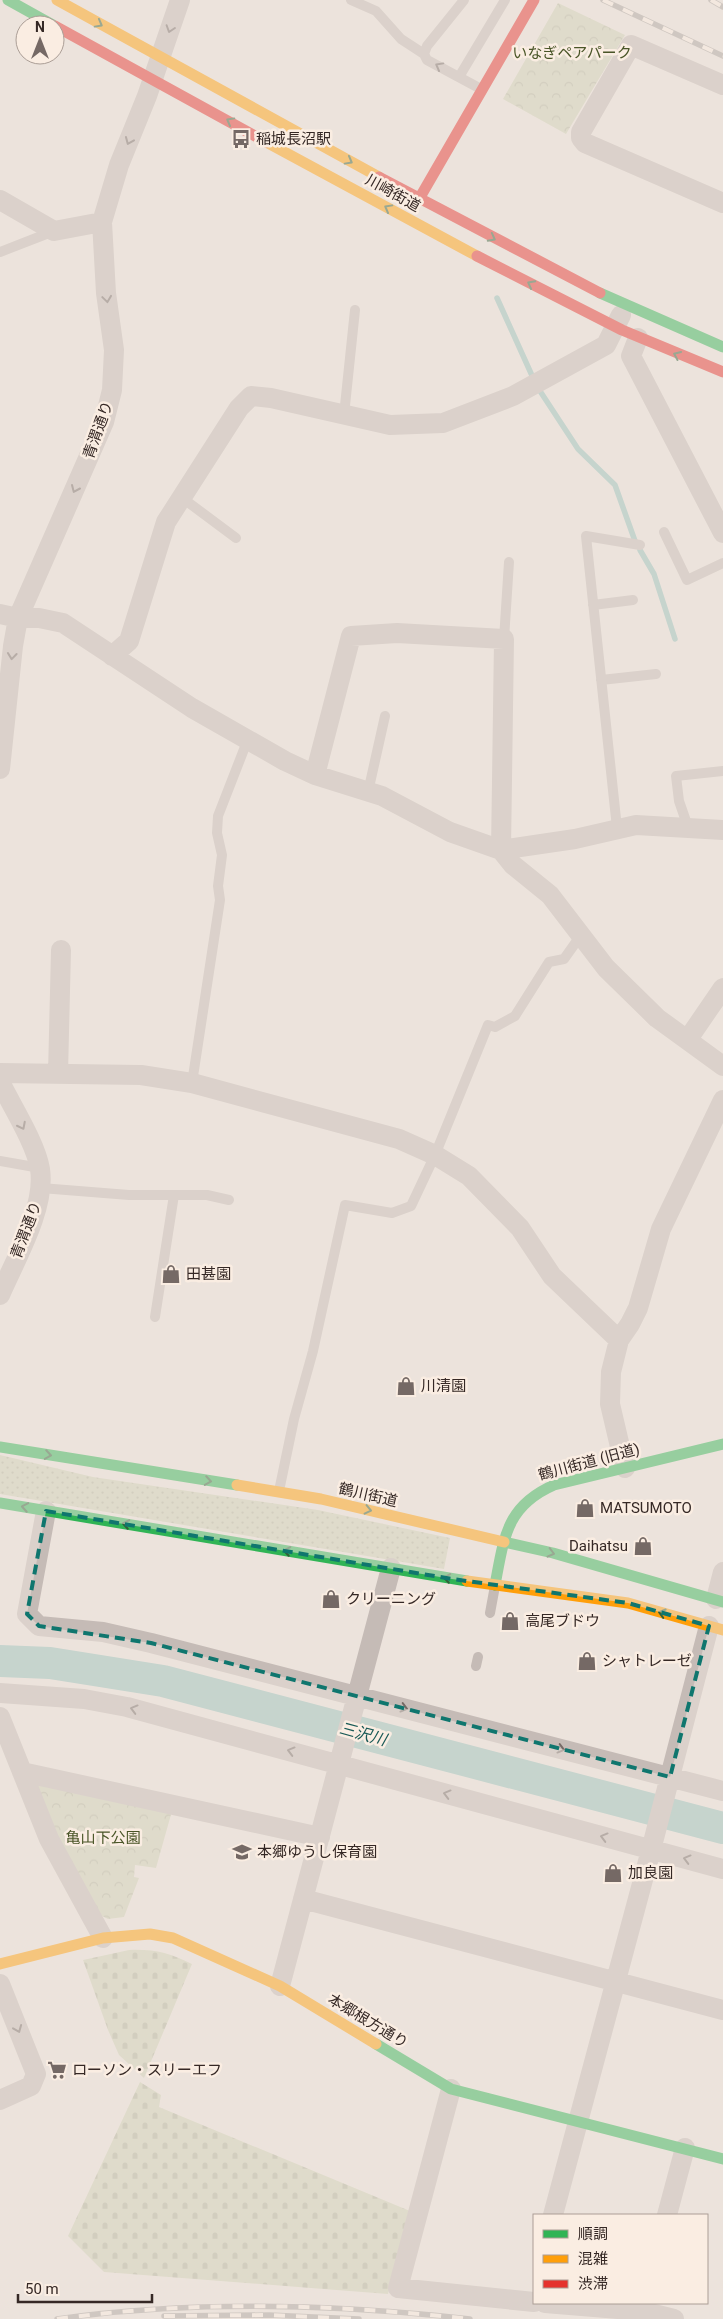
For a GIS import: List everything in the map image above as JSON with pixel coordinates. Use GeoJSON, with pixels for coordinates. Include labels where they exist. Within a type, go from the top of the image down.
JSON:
{"type":"FeatureCollection","features":[{"type":"Feature","properties":{"kind":"main road","name":"川崎街道"},"geometry":{"type":"LineString","coordinates":[[8,0],[36,15]]}},
{"type":"Feature","properties":{"kind":"main road","name":"川崎街道"},"geometry":{"type":"LineString","coordinates":[[56,0],[419,199],[625,307],[723,347]]}},
{"type":"Feature","properties":{"kind":"main road"},"geometry":{"type":"LineString","coordinates":[[419,199],[528,4]]}},
{"type":"Feature","properties":{"kind":"main road","name":"川崎街道"},"geometry":{"type":"LineString","coordinates":[[65,31],[409,220],[614,328],[684,358],[723,372]]}},
{"type":"Feature","properties":{"kind":"main road","name":"鶴川街道 (旧道)"},"geometry":{"type":"LineString","coordinates":[[495,1585],[504,1541],[511,1520],[522,1503],[531,1494],[554,1484],[723,1444]]}},
{"type":"Feature","properties":{"kind":"main road","name":"鶴川街道"},"geometry":{"type":"LineString","coordinates":[[0,1447],[321,1499],[553,1553],[719,1600]]}},
{"type":"Feature","properties":{"kind":"main road"},"geometry":{"type":"LineString","coordinates":[[1,1503],[495,1585],[628,1603],[716,1628]]}},
{"type":"Feature","properties":{"kind":"main road","name":"本郷根方通り"},"geometry":{"type":"LineString","coordinates":[[0,1964],[102,1938],[150,1934],[173,1938],[280,1986],[452,2088],[723,2158]]}},
{"type":"Feature","properties":{"kind":"street","name":"青渭通り"},"geometry":{"type":"LineString","coordinates":[[0,769],[3,709],[13,646],[9,616],[104,422],[112,390],[114,350],[106,292],[102,222],[118,165],[153,80],[180,0]]}},
{"type":"Feature","properties":{"kind":"street"},"geometry":{"type":"LineString","coordinates":[[723,85],[631,44],[581,132],[581,138],[585,143],[723,203]]}},
{"type":"Feature","properties":{"kind":"street"},"geometry":{"type":"LineString","coordinates":[[0,200],[54,231],[102,222]]}},
{"type":"Feature","properties":{"kind":"street"},"geometry":{"type":"LineString","coordinates":[[112,656],[129,641],[166,522],[239,408],[251,396],[271,398],[390,425],[444,423],[513,396],[540,383],[606,345],[625,307]]}},
{"type":"Feature","properties":{"kind":"street"},"geometry":{"type":"LineString","coordinates":[[638,338],[631,356],[723,533]]}},
{"type":"Feature","properties":{"kind":"street"},"geometry":{"type":"LineString","coordinates":[[9,616],[39,618],[63,623],[192,708],[315,775],[382,796],[450,832],[501,850],[575,839],[636,825],[723,830]]}},
{"type":"Feature","properties":{"kind":"street"},"geometry":{"type":"LineString","coordinates":[[315,775],[351,636],[397,633],[504,639],[501,850],[513,865],[550,895],[606,968],[657,1018],[723,1066]]}},
{"type":"Feature","properties":{"kind":"street"},"geometry":{"type":"LineString","coordinates":[[58,1074],[61,950]]}},
{"type":"Feature","properties":{"kind":"street"},"geometry":{"type":"LineString","coordinates":[[688,1039],[723,988]]}},
{"type":"Feature","properties":{"kind":"street"},"geometry":{"type":"LineString","coordinates":[[0,1073],[141,1075],[192,1083],[364,1129],[400,1140],[435,1155],[469,1176],[520,1228],[552,1276],[619,1340]]}},
{"type":"Feature","properties":{"kind":"street"},"geometry":{"type":"LineString","coordinates":[[0,1082],[35,1154],[40,1178]]}},
{"type":"Feature","properties":{"kind":"street"},"geometry":{"type":"LineString","coordinates":[[626,1468],[610,1404],[611,1372],[619,1340],[638,1308],[662,1229],[723,1100]]}},
{"type":"Feature","properties":{"kind":"street","name":"青渭通り"},"geometry":{"type":"LineString","coordinates":[[0,1295],[29,1228],[40,1178]]}},
{"type":"Feature","properties":{"kind":"street"},"geometry":{"type":"LineString","coordinates":[[46,1511],[27,1614],[39,1626],[103,1632],[151,1643],[355,1702],[668,1784],[723,1791]]}},
{"type":"Feature","properties":{"kind":"street"},"geometry":{"type":"LineString","coordinates":[[280,1986],[391,1568]]}},
{"type":"Feature","properties":{"kind":"street"},"geometry":{"type":"LineString","coordinates":[[719,1600],[723,1572]]}},
{"type":"Feature","properties":{"kind":"street"},"geometry":{"type":"LineString","coordinates":[[553,2214],[668,1784],[716,1628]]}},
{"type":"Feature","properties":{"kind":"street"},"geometry":{"type":"LineString","coordinates":[[0,1693],[84,1699],[127,1707],[341,1757],[654,1841],[723,1869]]}},
{"type":"Feature","properties":{"kind":"street"},"geometry":{"type":"LineString","coordinates":[[0,1717],[49,1839],[102,1938]]}},
{"type":"Feature","properties":{"kind":"street"},"geometry":{"type":"LineString","coordinates":[[22,1772],[320,1837]]}},
{"type":"Feature","properties":{"kind":"street"},"geometry":{"type":"LineString","coordinates":[[304,1899],[723,2010]]}},
{"type":"Feature","properties":{"kind":"street"},"geometry":{"type":"LineString","coordinates":[[0,1984],[36,2074],[31,2086],[0,2100]]}},
{"type":"Feature","properties":{"kind":"street"},"geometry":{"type":"LineString","coordinates":[[452,2088],[398,2288],[533,2297]]}},
{"type":"Feature","properties":{"kind":"street"},"geometry":{"type":"LineString","coordinates":[[667,2214],[685,2148]]}},
{"type":"Feature","properties":{"kind":"street"},"geometry":{"type":"LineString","coordinates":[[611,2304],[643,2307],[674,2319]]}},
{"type":"Feature","properties":{"kind":"lane"},"geometry":{"type":"LineString","coordinates":[[351,0],[361,2],[376,11],[401,39],[424,54],[427,60],[482,89]]}},
{"type":"Feature","properties":{"kind":"lane"},"geometry":{"type":"LineString","coordinates":[[424,54],[427,46],[464,0]]}},
{"type":"Feature","properties":{"kind":"lane"},"geometry":{"type":"LineString","coordinates":[[458,77],[505,0]]}},
{"type":"Feature","properties":{"kind":"lane"},"geometry":{"type":"LineString","coordinates":[[0,252],[54,231]]}},
{"type":"Feature","properties":{"kind":"lane"},"geometry":{"type":"LineString","coordinates":[[344,415],[354,310]]}},
{"type":"Feature","properties":{"kind":"lane"},"geometry":{"type":"LineString","coordinates":[[181,497],[236,538]]}},
{"type":"Feature","properties":{"kind":"lane"},"geometry":{"type":"LineString","coordinates":[[664,532],[687,580],[723,563]]}},
{"type":"Feature","properties":{"kind":"lane"},"geometry":{"type":"LineString","coordinates":[[617,828],[586,536],[640,545]]}},
{"type":"Feature","properties":{"kind":"lane"},"geometry":{"type":"LineString","coordinates":[[504,639],[509,562]]}},
{"type":"Feature","properties":{"kind":"lane"},"geometry":{"type":"LineString","coordinates":[[593,605],[632,600]]}},
{"type":"Feature","properties":{"kind":"lane"},"geometry":{"type":"LineString","coordinates":[[601,680],[656,674]]}},
{"type":"Feature","properties":{"kind":"lane"},"geometry":{"type":"LineString","coordinates":[[368,792],[385,716]]}},
{"type":"Feature","properties":{"kind":"lane"},"geometry":{"type":"LineString","coordinates":[[192,1083],[220,900],[218,886],[222,855],[217,833],[218,816],[248,739]]}},
{"type":"Feature","properties":{"kind":"lane"},"geometry":{"type":"LineString","coordinates":[[688,828],[679,801],[676,776],[723,771]]}},
{"type":"Feature","properties":{"kind":"lane"},"geometry":{"type":"LineString","coordinates":[[279,1492],[294,1419],[313,1351],[345,1205],[392,1213],[411,1206],[435,1155],[488,1026],[496,1027],[515,1016],[549,962],[564,959],[582,935]]}},
{"type":"Feature","properties":{"kind":"lane"},"geometry":{"type":"LineString","coordinates":[[0,1161],[40,1178],[129,1196],[207,1195],[229,1200]]}},
{"type":"Feature","properties":{"kind":"lane"},"geometry":{"type":"LineString","coordinates":[[155,1317],[174,1195]]}},
{"type":"Feature","properties":{"kind":"lane"},"geometry":{"type":"LineString","coordinates":[[490,1613],[495,1585]]}},
{"type":"Feature","properties":{"kind":"highlighted area"},"geometry":{"type":"Polygon","coordinates":[[[46,1511],[452,1579],[628,1603],[709,1626],[670,1777],[151,1643],[39,1626],[27,1614],[46,1511]]]}},
{"type":"Feature","properties":{"kind":"green space","name":"いなぎペアパーク"},"geometry":{"type":"Polygon","coordinates":[[[558,3],[625,35],[566,134],[503,99],[558,3]]]}},
{"type":"Feature","properties":{"kind":"green space"},"geometry":{"type":"Polygon","coordinates":[[[0,1455],[93,1477],[318,1510],[450,1538],[444,1569],[0,1494],[0,1455]]]}},
{"type":"Feature","properties":{"kind":"green space","name":"亀山下公園"},"geometry":{"type":"Polygon","coordinates":[[[38,1783],[172,1811],[156,1868],[135,1865],[134,1877],[139,1878],[124,1917],[108,1919],[102,1916],[56,1838],[33,1786],[38,1783]]]}},
{"type":"Feature","properties":{"kind":"green space"},"geometry":{"type":"Polygon","coordinates":[[[129,1950],[147,1950],[162,1953],[192,1964],[144,2078],[119,2055],[83,1960],[129,1950]]]}},
{"type":"Feature","properties":{"kind":"green space"},"geometry":{"type":"Polygon","coordinates":[[[140,2082],[161,2095],[159,2107],[410,2211],[388,2294],[104,2272],[68,2236],[140,2082]]]}},
{"type":"Feature","properties":{"kind":"waterway"},"geometry":{"type":"LineString","coordinates":[[497,298],[534,380]]}},
{"type":"Feature","properties":{"kind":"waterway"},"geometry":{"type":"LineString","coordinates":[[540,391],[578,449],[615,485],[635,541]]}},
{"type":"Feature","properties":{"kind":"waterway"},"geometry":{"type":"LineString","coordinates":[[640,550],[654,574],[675,639]]}},
{"type":"Feature","properties":{"kind":"waterway","name":"三沢川"},"geometry":{"type":"LineString","coordinates":[[0,1661],[50,1663],[163,1681],[723,1828]]}},
{"type":"Feature","properties":{"kind":"railway"},"geometry":{"type":"LineString","coordinates":[[603,0],[723,56]]}},
{"type":"Feature","properties":{"kind":"railway"},"geometry":{"type":"LineString","coordinates":[[711,0],[723,7]]}},
{"type":"Feature","properties":{"kind":"railway"},"geometry":{"type":"LineString","coordinates":[[57,2319],[160,2309],[264,2306],[367,2310],[470,2319]]}},
{"type":"Feature","properties":{"kind":"railway"},"geometry":{"type":"LineString","coordinates":[[164,2316],[269,2315],[359,2319]]}},
{"type":"Feature","properties":{"kind":"traffic: fast"},"geometry":{"type":"LineString","coordinates":[[8,0],[35,15]]}},
{"type":"Feature","properties":{"kind":"traffic: fast"},"geometry":{"type":"LineString","coordinates":[[600,293],[723,347]]}},
{"type":"Feature","properties":{"kind":"traffic: fast"},"geometry":{"type":"LineString","coordinates":[[495,1585],[501,1552],[510,1525],[517,1513],[538,1493],[554,1485],[723,1444]]}},
{"type":"Feature","properties":{"kind":"traffic: fast"},"geometry":{"type":"LineString","coordinates":[[0,1447],[237,1485]]}},
{"type":"Feature","properties":{"kind":"traffic: fast"},"geometry":{"type":"LineString","coordinates":[[0,1503],[467,1581]]}},
{"type":"Feature","properties":{"kind":"traffic: fast"},"geometry":{"type":"LineString","coordinates":[[504,1542],[553,1553],[723,1602]]}},
{"type":"Feature","properties":{"kind":"traffic: fast"},"geometry":{"type":"LineString","coordinates":[[376,2044],[451,2089],[723,2159]]}},
{"type":"Feature","properties":{"kind":"traffic: slow"},"geometry":{"type":"LineString","coordinates":[[57,0],[379,177]]}},
{"type":"Feature","properties":{"kind":"traffic: slow"},"geometry":{"type":"LineString","coordinates":[[266,142],[477,256]]}},
{"type":"Feature","properties":{"kind":"traffic: slow"},"geometry":{"type":"LineString","coordinates":[[237,1485],[321,1499],[504,1542]]}},
{"type":"Feature","properties":{"kind":"traffic: slow"},"geometry":{"type":"LineString","coordinates":[[467,1581],[628,1603],[723,1630]]}},
{"type":"Feature","properties":{"kind":"traffic: slow"},"geometry":{"type":"LineString","coordinates":[[0,1964],[103,1938],[150,1934],[173,1938],[280,1986],[376,2044]]}},
{"type":"Feature","properties":{"kind":"traffic: jam"},"geometry":{"type":"LineString","coordinates":[[419,199],[534,0]]}},
{"type":"Feature","properties":{"kind":"traffic: jam"},"geometry":{"type":"LineString","coordinates":[[65,31],[266,142]]}},
{"type":"Feature","properties":{"kind":"traffic: jam"},"geometry":{"type":"LineString","coordinates":[[379,177],[600,293]]}},
{"type":"Feature","properties":{"kind":"traffic: jam"},"geometry":{"type":"LineString","coordinates":[[477,256],[622,330],[723,372]]}},
{"type":"Feature","properties":{"kind":"place","name":"稲城長沼駅"},"geometry":{"type":"Point","coordinates":[241,139]}},
{"type":"Feature","properties":{"kind":"place","name":"田甚園"},"geometry":{"type":"Point","coordinates":[171,1274]}},
{"type":"Feature","properties":{"kind":"place","name":"川清園"},"geometry":{"type":"Point","coordinates":[406,1386]}},
{"type":"Feature","properties":{"kind":"place","name":"MATSUMOTO"},"geometry":{"type":"Point","coordinates":[585,1508]}},
{"type":"Feature","properties":{"kind":"place","name":"Daihatsu"},"geometry":{"type":"Point","coordinates":[643,1546]}},
{"type":"Feature","properties":{"kind":"place","name":"クリーニング"},"geometry":{"type":"Point","coordinates":[331,1599]}},
{"type":"Feature","properties":{"kind":"place","name":"高尾ブドウ"},"geometry":{"type":"Point","coordinates":[510,1621]}},
{"type":"Feature","properties":{"kind":"place","name":"シャトレーゼ"},"geometry":{"type":"Point","coordinates":[587,1661]}},
{"type":"Feature","properties":{"kind":"place","name":"本郷ゆうし保育園"},"geometry":{"type":"Point","coordinates":[242,1852]}},
{"type":"Feature","properties":{"kind":"place","name":"加良園"},"geometry":{"type":"Point","coordinates":[613,1873]}},
{"type":"Feature","properties":{"kind":"place","name":"ローソン・スリーエフ"},"geometry":{"type":"Point","coordinates":[57,2070]}}]}
